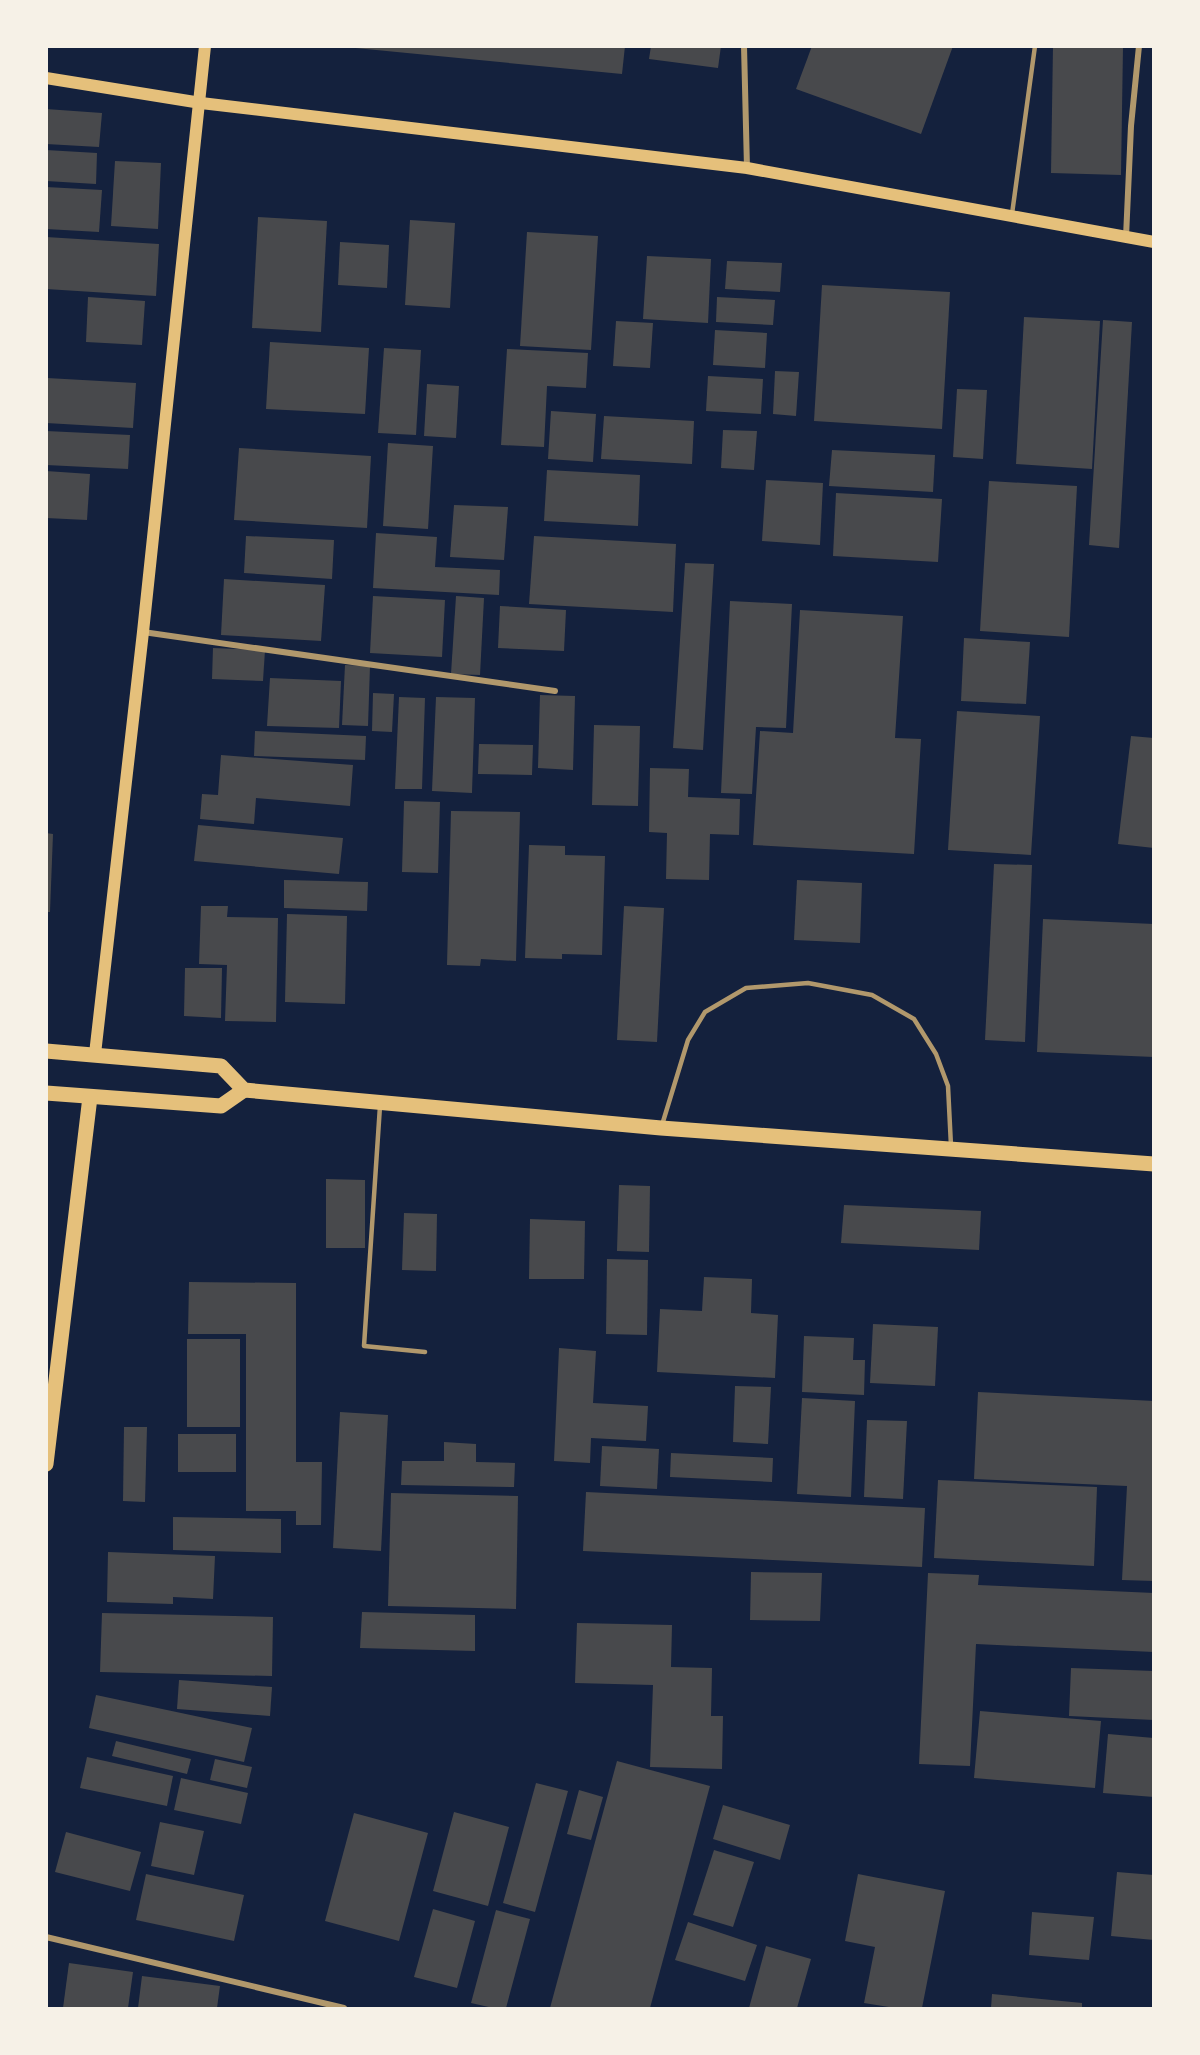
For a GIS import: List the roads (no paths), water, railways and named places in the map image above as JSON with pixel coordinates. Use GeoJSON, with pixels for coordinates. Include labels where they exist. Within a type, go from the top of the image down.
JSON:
{"type":"FeatureCollection","features":[{"type":"Feature","properties":{"kind":"main road"},"geometry":{"type":"LineString","coordinates":[[94,1054],[143,632],[201,103],[205,46]]}},
{"type":"Feature","properties":{"kind":"main road"},"geometry":{"type":"LineString","coordinates":[[46,78],[201,103],[747,168],[1154,242]]}},
{"type":"Feature","properties":{"kind":"main road"},"geometry":{"type":"LineString","coordinates":[[46,1051],[221,1066],[244,1090]]}},
{"type":"Feature","properties":{"kind":"main road"},"geometry":{"type":"LineString","coordinates":[[46,1093],[221,1106],[244,1090],[661,1128],[1154,1164]]}},
{"type":"Feature","properties":{"kind":"main road"},"geometry":{"type":"LineString","coordinates":[[46,1464],[90,1097]]}},
{"type":"Feature","properties":{"kind":"street"},"geometry":{"type":"LineString","coordinates":[[744,46],[747,168]]}},
{"type":"Feature","properties":{"kind":"street"},"geometry":{"type":"LineString","coordinates":[[1126,238],[1131,126],[1139,46]]}},
{"type":"Feature","properties":{"kind":"street"},"geometry":{"type":"LineString","coordinates":[[143,632],[555,691]]}},
{"type":"Feature","properties":{"kind":"street"},"geometry":{"type":"LineString","coordinates":[[46,1937],[344,2008]]}},
{"type":"Feature","properties":{"kind":"lane"},"geometry":{"type":"LineString","coordinates":[[1012,217],[1035,46]]}},
{"type":"Feature","properties":{"kind":"lane"},"geometry":{"type":"LineString","coordinates":[[661,1128],[688,1040],[705,1012],[746,988],[808,983],[872,994],[914,1019],[936,1054],[948,1086],[951,1149]]}},
{"type":"Feature","properties":{"kind":"lane"},"geometry":{"type":"LineString","coordinates":[[380,1103],[364,1346],[425,1352]]}}]}
